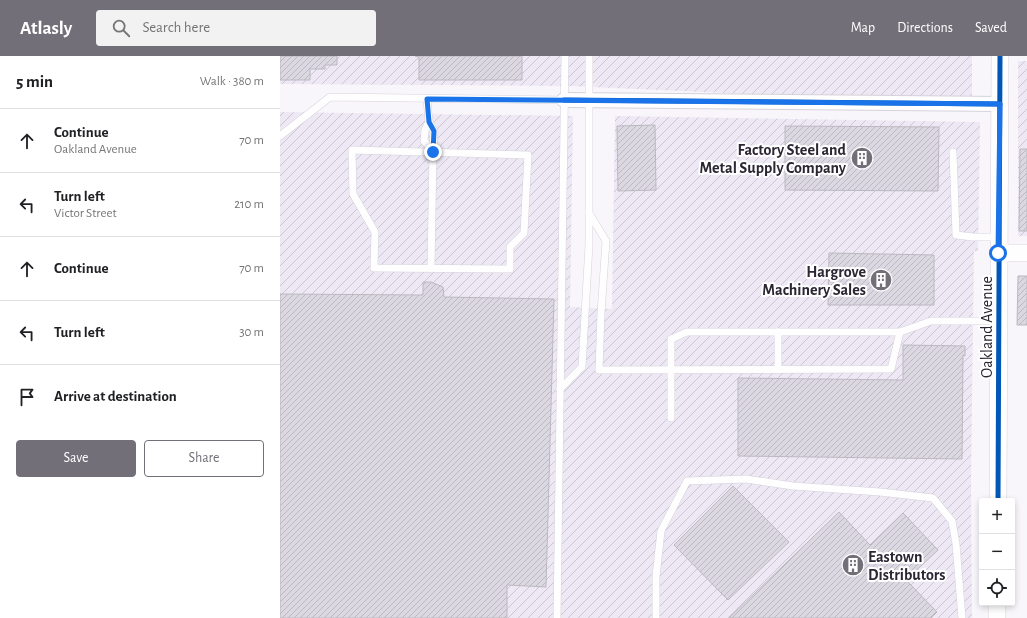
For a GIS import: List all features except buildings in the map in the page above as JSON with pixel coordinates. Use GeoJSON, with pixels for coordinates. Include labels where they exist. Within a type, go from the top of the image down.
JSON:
{"type":"FeatureCollection","features":[{"type":"Feature","properties":{"kind":"street","name":"Oakland Avenue"},"geometry":{"type":"LineString","coordinates":[[998,498],[1000,56]]}},
{"type":"Feature","properties":{"kind":"street"},"geometry":{"type":"LineString","coordinates":[[564,100],[1000,104]]}},
{"type":"Feature","properties":{"kind":"street"},"geometry":{"type":"LineString","coordinates":[[998,245],[1027,253]]}},
{"type":"Feature","properties":{"kind":"street"},"geometry":{"type":"LineString","coordinates":[[997,606],[997,618]]}},
{"type":"Feature","properties":{"kind":"lane"},"geometry":{"type":"LineString","coordinates":[[556,618],[565,56]]}},
{"type":"Feature","properties":{"kind":"lane"},"geometry":{"type":"LineString","coordinates":[[560,390],[582,367],[589,245],[589,56]]}},
{"type":"Feature","properties":{"kind":"lane"},"geometry":{"type":"LineString","coordinates":[[280,136],[330,97],[564,100]]}},
{"type":"Feature","properties":{"kind":"lane"},"geometry":{"type":"LineString","coordinates":[[427,99],[429,122],[425,130],[424,141],[433,152],[431,268]]}},
{"type":"Feature","properties":{"kind":"lane"},"geometry":{"type":"LineString","coordinates":[[352,150],[528,155],[524,233],[510,246],[510,269],[431,268],[374,268],[374,232],[353,194],[352,150]]}},
{"type":"Feature","properties":{"kind":"lane"},"geometry":{"type":"LineString","coordinates":[[953,152],[956,235],[973,237],[998,245]]}},
{"type":"Feature","properties":{"kind":"lane"},"geometry":{"type":"LineString","coordinates":[[589,213],[606,241],[599,370],[891,369],[900,332]]}},
{"type":"Feature","properties":{"kind":"lane"},"geometry":{"type":"LineString","coordinates":[[672,418],[670,369],[671,339],[687,332],[900,332],[931,321],[999,321]]}},
{"type":"Feature","properties":{"kind":"lane"},"geometry":{"type":"LineString","coordinates":[[778,332],[778,369]]}},
{"type":"Feature","properties":{"kind":"lane"},"geometry":{"type":"LineString","coordinates":[[656,618],[656,576],[661,531],[687,481],[746,479],[933,498],[952,521],[956,544],[962,618]]}},
{"type":"Feature","properties":{"kind":"shaded area"},"geometry":{"type":"Polygon","coordinates":[[[280,56],[972,56],[972,104],[569,86],[280,84],[280,56]]]}},
{"type":"Feature","properties":{"kind":"shaded area"},"geometry":{"type":"Polygon","coordinates":[[[1018,61],[1027,61],[1027,236],[1018,236],[1018,61]]]}},
{"type":"Feature","properties":{"kind":"shaded area"},"geometry":{"type":"Polygon","coordinates":[[[280,112],[573,116],[570,307],[612,309],[615,116],[980,122],[978,251],[974,251],[971,477],[972,618],[280,618],[280,112]]]}},
{"type":"Feature","properties":{"kind":"cycle path"},"geometry":{"type":"LineString","coordinates":[[998,498],[1000,56]]}},
{"type":"Feature","properties":{"kind":"cycle path"},"geometry":{"type":"LineString","coordinates":[[564,100],[1000,104]]}},
{"type":"Feature","properties":{"kind":"place","name":"Factory Steel and Metal Supply Company"},"geometry":{"type":"Point","coordinates":[862,158]}},
{"type":"Feature","properties":{"kind":"place","name":"Hargrove Machinery Sales"},"geometry":{"type":"Point","coordinates":[881,280]}},
{"type":"Feature","properties":{"kind":"place","name":"Eastown Distributors"},"geometry":{"type":"Point","coordinates":[853,565]}},
{"type":"Feature","properties":{"kind":"route"},"geometry":{"type":"LineString","coordinates":[[433,152],[434,131],[429,122],[427,99],[1000,104],[998,253]]}}]}
